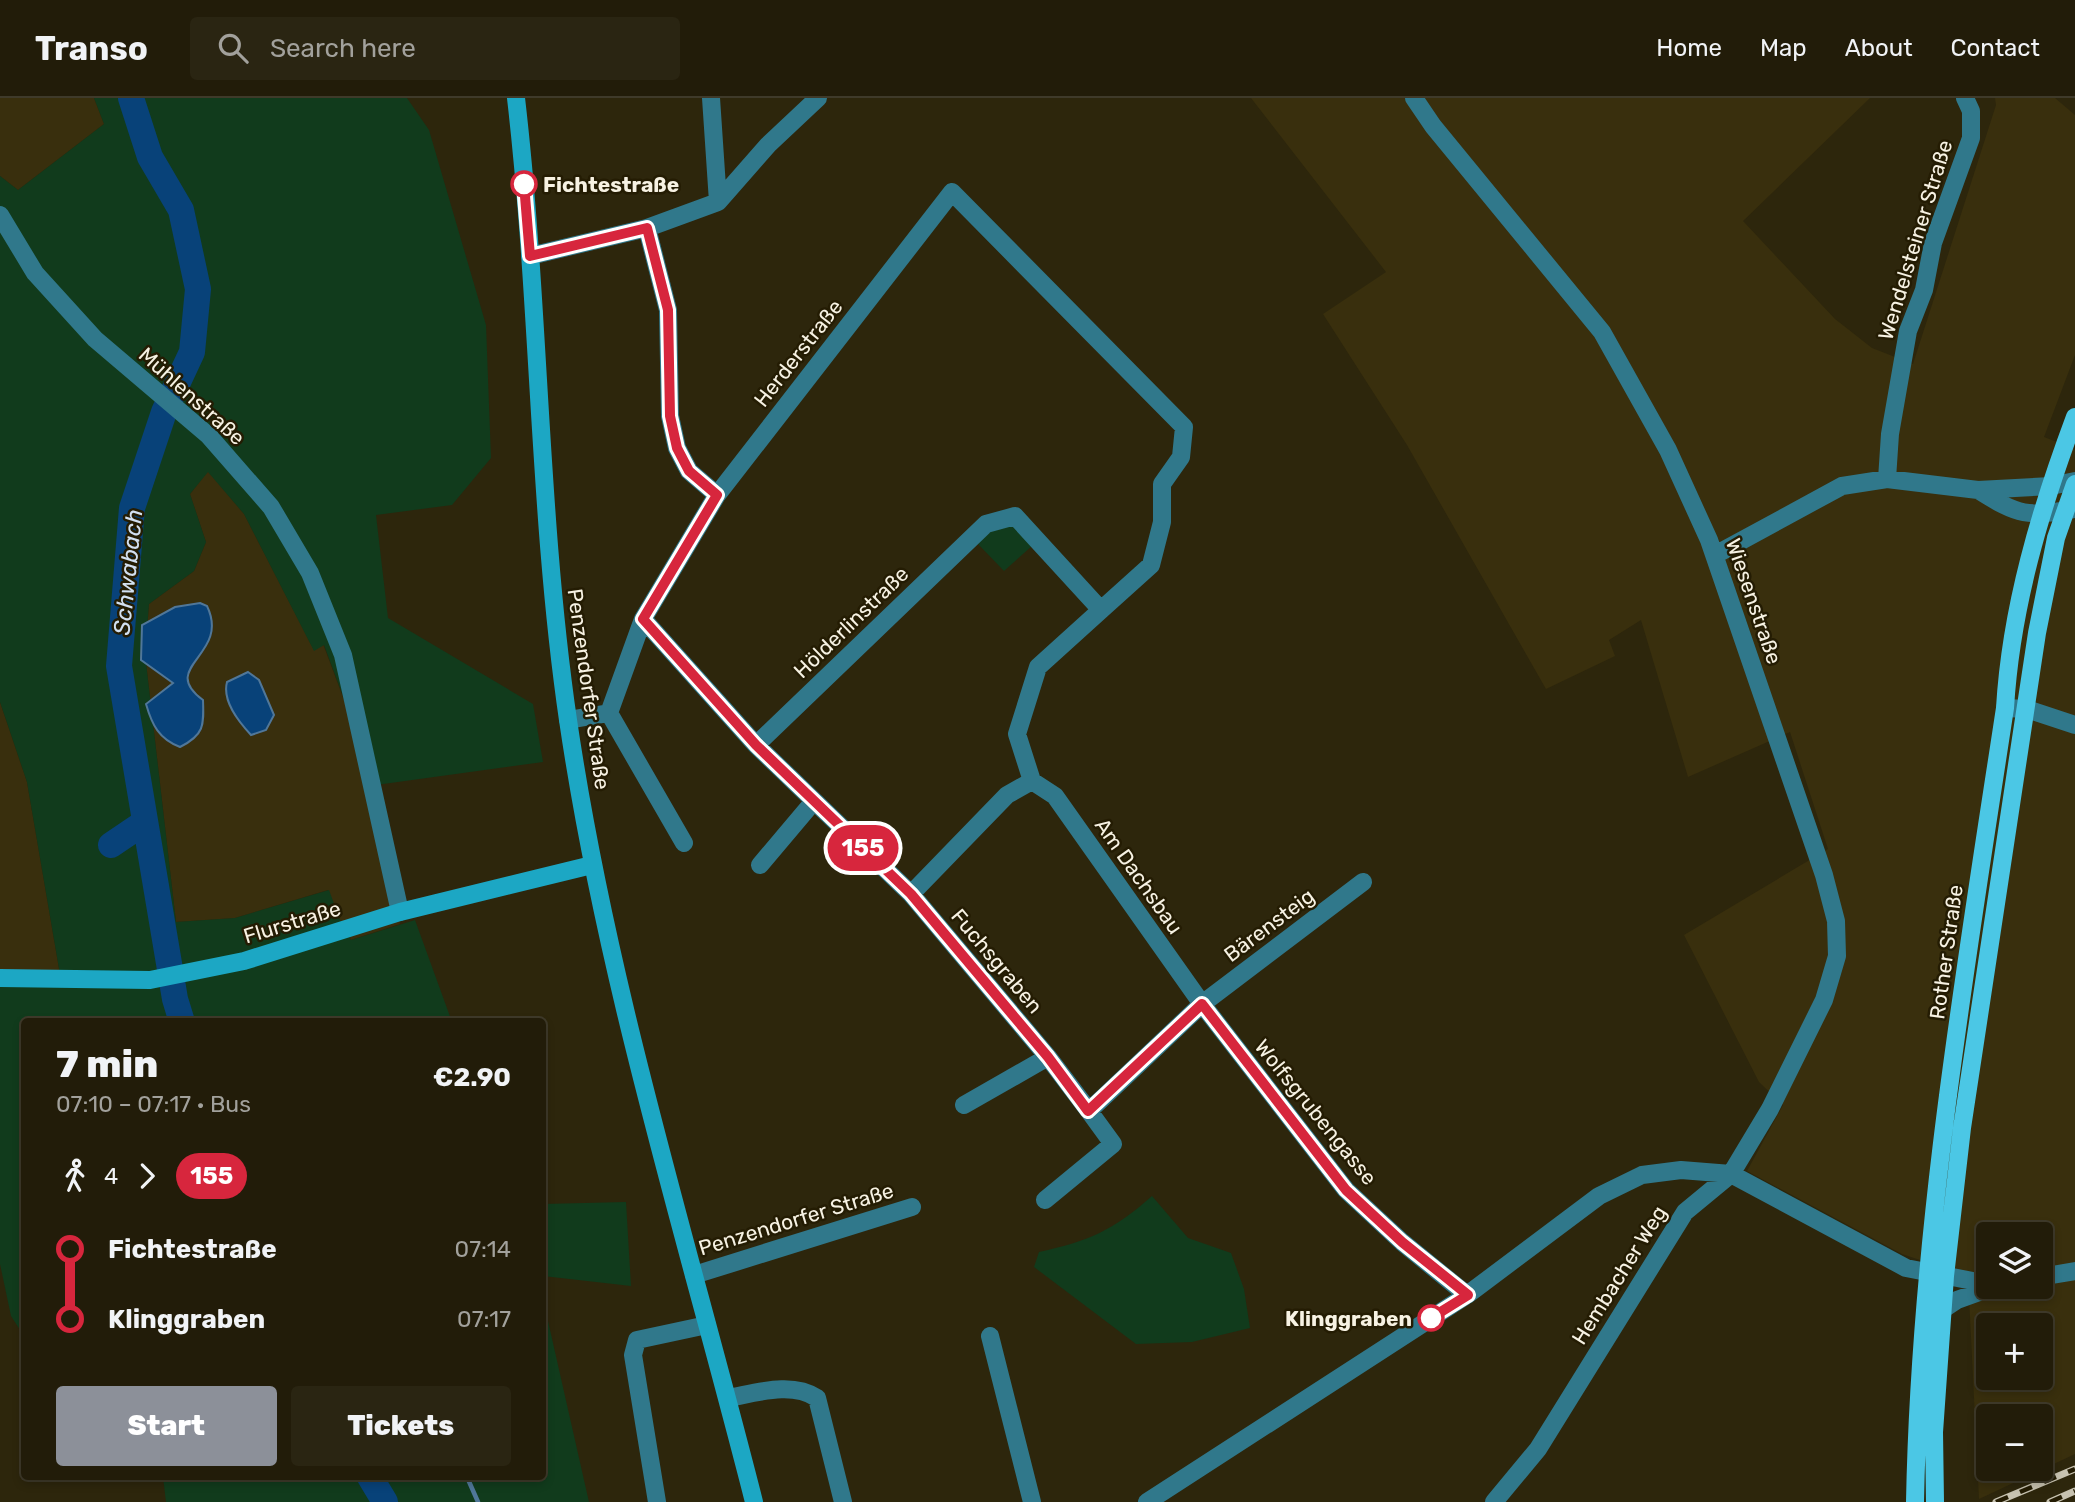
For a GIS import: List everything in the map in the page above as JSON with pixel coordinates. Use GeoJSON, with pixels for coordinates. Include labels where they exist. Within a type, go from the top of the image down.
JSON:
{"type":"FeatureCollection","features":[{"type":"Feature","properties":{"kind":"main road","name":"Penzendorfer Straße"},"geometry":{"type":"LineString","coordinates":[[516,98],[530,256],[543,489],[568,720],[592,865],[632,1044],[754,1502]]}},
{"type":"Feature","properties":{"kind":"main road","name":"Rother Straße"},"geometry":{"type":"LineString","coordinates":[[1935,1502],[1934,1432],[1942,1310],[1936,1275],[1939,1165],[2005,708],[2008,656],[2040,516],[2075,417]]}},
{"type":"Feature","properties":{"kind":"main road","name":"Rother Straße"},"geometry":{"type":"LineString","coordinates":[[1914,1502],[1916,1422],[1936,1275],[1962,1128],[2037,632],[2056,538],[2071,510],[2075,482]]}},
{"type":"Feature","properties":{"kind":"main road","name":"Flurstraße"},"geometry":{"type":"LineString","coordinates":[[0,978],[150,980],[244,961],[400,912],[592,865]]}},
{"type":"Feature","properties":{"kind":"street"},"geometry":{"type":"LineString","coordinates":[[711,98],[718,202]]}},
{"type":"Feature","properties":{"kind":"street"},"geometry":{"type":"LineString","coordinates":[[530,256],[647,228],[718,202],[768,145],[818,98]]}},
{"type":"Feature","properties":{"kind":"street","name":"Wiesenstraße"},"geometry":{"type":"LineString","coordinates":[[1414,98],[1433,126],[1602,332],[1668,450],[1715,555],[1824,875],[1836,921],[1837,956],[1824,1000],[1770,1109],[1731,1174]]}},
{"type":"Feature","properties":{"kind":"street","name":"Wendelsteiner Straße"},"geometry":{"type":"LineString","coordinates":[[1887,479],[1890,434],[1908,331],[1924,290],[1933,243],[1971,138],[1971,111],[1965,98]]}},
{"type":"Feature","properties":{"kind":"street","name":"Herderstraße"},"geometry":{"type":"LineString","coordinates":[[609,713],[643,619],[717,495],[952,192],[1184,427],[1181,457],[1163,484],[1162,522],[1151,565],[1101,610]]}},
{"type":"Feature","properties":{"kind":"street","name":"Mühlenstraße"},"geometry":{"type":"LineString","coordinates":[[0,215],[35,272],[95,339],[209,436],[271,507],[310,573],[343,655],[400,912]]}},
{"type":"Feature","properties":{"kind":"street"},"geometry":{"type":"LineString","coordinates":[[647,228],[668,310],[670,416],[677,448],[689,471],[717,495]]}},
{"type":"Feature","properties":{"kind":"street"},"geometry":{"type":"LineString","coordinates":[[1715,555],[1842,486],[1887,479],[1978,490],[2075,482]]}},
{"type":"Feature","properties":{"kind":"street"},"geometry":{"type":"LineString","coordinates":[[1978,490],[2009,510],[2040,516],[2071,510]]}},
{"type":"Feature","properties":{"kind":"street","name":"Hölderlinstraße"},"geometry":{"type":"LineString","coordinates":[[756,745],[986,524],[1015,516],[1101,610]]}},
{"type":"Feature","properties":{"kind":"street"},"geometry":{"type":"LineString","coordinates":[[911,894],[1007,795],[1032,781],[1017,734],[1038,667],[1101,610]]}},
{"type":"Feature","properties":{"kind":"street"},"geometry":{"type":"LineString","coordinates":[[643,619],[756,745]]}},
{"type":"Feature","properties":{"kind":"street"},"geometry":{"type":"LineString","coordinates":[[2005,708],[2027,709],[2075,725]]}},
{"type":"Feature","properties":{"kind":"street"},"geometry":{"type":"LineString","coordinates":[[568,720],[609,713],[684,843]]}},
{"type":"Feature","properties":{"kind":"street","name":"Fuchsgraben"},"geometry":{"type":"LineString","coordinates":[[756,745],[911,894],[1048,1057],[1113,1144],[1045,1200]]}},
{"type":"Feature","properties":{"kind":"street","name":"Am Dachsbau"},"geometry":{"type":"LineString","coordinates":[[1032,781],[1055,796],[1202,1004]]}},
{"type":"Feature","properties":{"kind":"street"},"geometry":{"type":"LineString","coordinates":[[760,865],[814,801]]}},
{"type":"Feature","properties":{"kind":"street","name":"Bärensteig"},"geometry":{"type":"LineString","coordinates":[[1202,1004],[1363,882]]}},
{"type":"Feature","properties":{"kind":"street"},"geometry":{"type":"LineString","coordinates":[[1088,1111],[1202,1004]]}},
{"type":"Feature","properties":{"kind":"street","name":"Wolfsgrubengasse"},"geometry":{"type":"LineString","coordinates":[[1202,1004],[1346,1190],[1402,1242],[1468,1295]]}},
{"type":"Feature","properties":{"kind":"street"},"geometry":{"type":"LineString","coordinates":[[964,1105],[1048,1057]]}},
{"type":"Feature","properties":{"kind":"street"},"geometry":{"type":"LineString","coordinates":[[1147,1502],[1468,1295],[1599,1196],[1642,1175],[1681,1170],[1731,1174],[1906,1268],[1976,1282]]}},
{"type":"Feature","properties":{"kind":"street","name":"Hembacher Weg"},"geometry":{"type":"LineString","coordinates":[[1494,1502],[1538,1449],[1685,1212],[1731,1174]]}},
{"type":"Feature","properties":{"kind":"street","name":"Penzendorfer Straße"},"geometry":{"type":"LineString","coordinates":[[694,1275],[912,1207]]}},
{"type":"Feature","properties":{"kind":"street"},"geometry":{"type":"LineString","coordinates":[[2053,1275],[2075,1271]]}},
{"type":"Feature","properties":{"kind":"street"},"geometry":{"type":"LineString","coordinates":[[1942,1310],[1957,1300],[1976,1293]]}},
{"type":"Feature","properties":{"kind":"street"},"geometry":{"type":"LineString","coordinates":[[657,1502],[633,1355],[637,1339],[706,1325]]}},
{"type":"Feature","properties":{"kind":"street"},"geometry":{"type":"LineString","coordinates":[[990,1336],[1032,1502]]}},
{"type":"Feature","properties":{"kind":"street"},"geometry":{"type":"LineString","coordinates":[[728,1398],[773,1390],[804,1389],[817,1398],[844,1502]]}},
{"type":"Feature","properties":{"kind":"shaded area"},"geometry":{"type":"Polygon","coordinates":[[[0,98],[94,98],[104,124],[18,190],[0,176],[0,98]]]}},
{"type":"Feature","properties":{"kind":"shaded area"},"geometry":{"type":"Polygon","coordinates":[[[1251,98],[1870,98],[1743,221],[1835,319],[1872,348],[1913,364],[1996,105],[1995,98],[2055,98],[2075,115],[2075,355],[2044,437],[2075,449],[2075,1454],[2053,1464],[2053,1404],[1976,1404],[1976,1438],[1968,1276],[1902,1254],[1747,1171],[1783,1105],[1759,1082],[1684,935],[1828,849],[1790,732],[1688,777],[1641,620],[1609,640],[1615,656],[1546,689],[1407,445],[1323,314],[1386,272],[1251,98]]]}},
{"type":"Feature","properties":{"kind":"shaded area"},"geometry":{"type":"Polygon","coordinates":[[[208,471],[244,514],[314,650],[323,644],[376,785],[400,924],[351,940],[328,890],[235,918],[176,922],[145,654],[149,604],[194,571],[206,542],[190,494],[208,471]]]}},
{"type":"Feature","properties":{"kind":"shaded area"},"geometry":{"type":"Polygon","coordinates":[[[0,702],[27,782],[62,986],[0,986],[0,702]]]}},
{"type":"Feature","properties":{"kind":"shaded area"},"geometry":{"type":"Polygon","coordinates":[[[1978,1481],[2017,1481],[1979,1499],[1978,1481]]]}},
{"type":"Feature","properties":{"kind":"green space"},"geometry":{"type":"Polygon","coordinates":[[[94,98],[407,98],[429,130],[486,325],[491,458],[452,505],[376,515],[388,618],[533,704],[543,762],[376,785],[324,645],[314,651],[244,514],[208,472],[190,494],[206,542],[194,571],[149,604],[145,654],[176,922],[235,918],[329,890],[351,940],[415,920],[451,1018],[21,1018],[21,1331],[11,1316],[0,1264],[0,986],[62,986],[27,782],[0,702],[0,176],[18,190],[104,124],[94,98]]]}},
{"type":"Feature","properties":{"kind":"green space"},"geometry":{"type":"Polygon","coordinates":[[[1014,525],[1033,545],[1004,571],[978,544],[990,532],[1014,525]]]}},
{"type":"Feature","properties":{"kind":"green space"},"geometry":{"type":"Polygon","coordinates":[[[1152,1196],[1188,1238],[1231,1253],[1244,1289],[1250,1328],[1192,1342],[1136,1344],[1034,1267],[1039,1252],[1100,1233],[1125,1218],[1152,1196]]]}},
{"type":"Feature","properties":{"kind":"green space"},"geometry":{"type":"Polygon","coordinates":[[[626,1202],[631,1286],[546,1276],[546,1204],[626,1202]]]}},
{"type":"Feature","properties":{"kind":"green space"},"geometry":{"type":"Polygon","coordinates":[[[546,1312],[589,1502],[166,1502],[163,1480],[546,1480],[546,1312]]]}},
{"type":"Feature","properties":{"kind":"water"},"geometry":{"type":"Polygon","coordinates":[[[200,603],[207,606],[212,623],[210,637],[190,668],[188,678],[191,688],[203,700],[203,717],[198,734],[180,747],[162,735],[148,712],[146,704],[173,683],[141,660],[142,625],[175,607],[200,603]]]}},
{"type":"Feature","properties":{"kind":"water"},"geometry":{"type":"Polygon","coordinates":[[[248,672],[259,680],[274,715],[266,730],[251,735],[232,710],[226,689],[227,682],[248,672]]]}},
{"type":"Feature","properties":{"kind":"waterway","name":"Schwabach"},"geometry":{"type":"LineString","coordinates":[[131,98],[150,157],[181,210],[198,289],[192,352],[164,412],[132,508],[119,666],[175,999],[181,1018]]}},
{"type":"Feature","properties":{"kind":"waterway"},"geometry":{"type":"LineString","coordinates":[[111,845],[145,822]]}},
{"type":"Feature","properties":{"kind":"waterway","name":"Schwabach"},"geometry":{"type":"LineString","coordinates":[[372,1480],[385,1502]]}},
{"type":"Feature","properties":{"kind":"waterway"},"geometry":{"type":"LineString","coordinates":[[468,1480],[478,1502]]}},
{"type":"Feature","properties":{"kind":"railway"},"geometry":{"type":"LineString","coordinates":[[1996,1502],[2075,1469]]}},
{"type":"Feature","properties":{"kind":"railway"},"geometry":{"type":"LineString","coordinates":[[2050,1502],[2075,1491]]}},
{"type":"Feature","properties":{"kind":"bus line","name":"155"},"geometry":{"type":"LineString","coordinates":[[524,184],[530,256],[647,228],[668,310],[670,416],[677,448],[689,471],[717,495],[643,619],[756,745],[911,894],[1048,1057],[1088,1111],[1202,1004],[1346,1190],[1402,1242],[1468,1295],[1431,1318]]}},
{"type":"Feature","properties":{"kind":"place","name":"Fichtestraße"},"geometry":{"type":"Point","coordinates":[524,184]}},
{"type":"Feature","properties":{"kind":"place","name":"Klinggraben"},"geometry":{"type":"Point","coordinates":[1431,1318]}}]}
